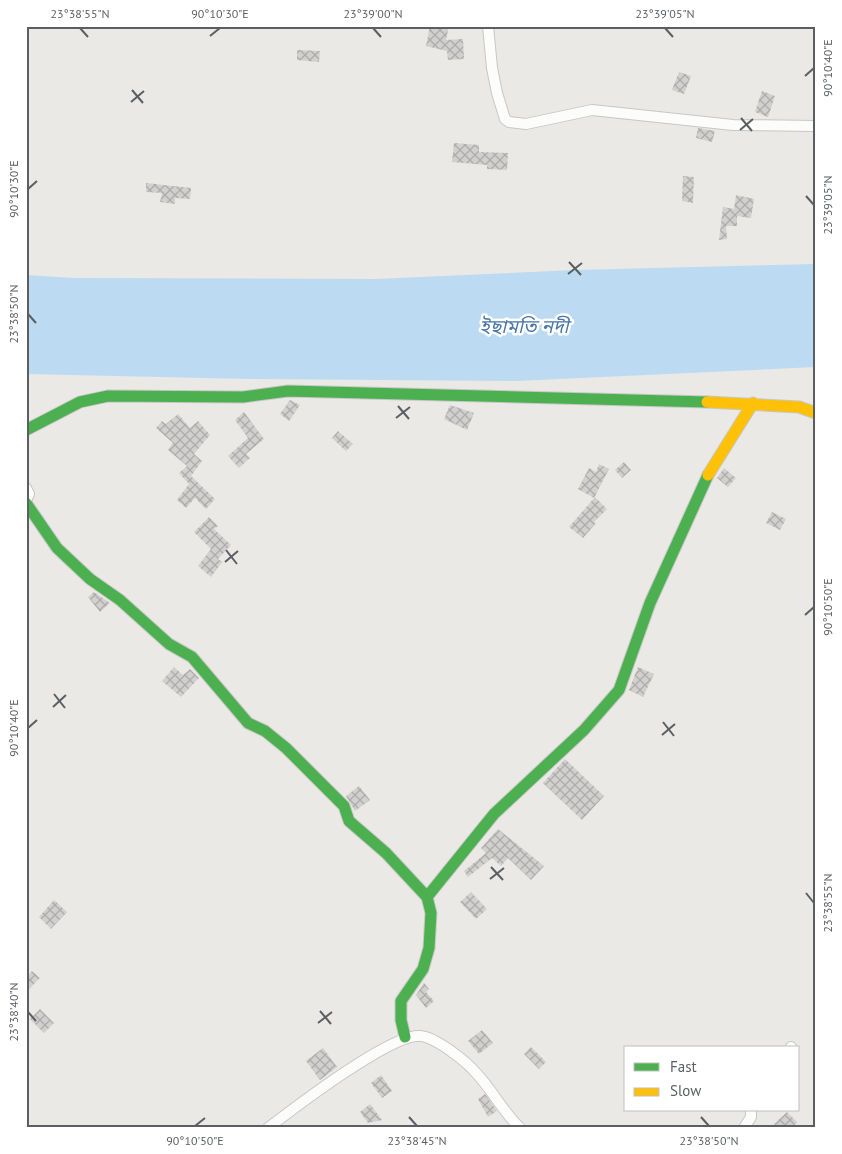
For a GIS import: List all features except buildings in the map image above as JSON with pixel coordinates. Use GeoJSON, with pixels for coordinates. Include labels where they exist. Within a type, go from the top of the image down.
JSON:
{"type":"FeatureCollection","features":[{"type":"Feature","properties":{"kind":"street"},"geometry":{"type":"LineString","coordinates":[[488,26],[492,68],[497,93],[505,118],[509,122],[526,124],[592,110],[733,125],[816,126]]}},
{"type":"Feature","properties":{"kind":"street"},"geometry":{"type":"LineString","coordinates":[[26,430],[80,402],[108,396],[243,397],[288,391],[752,403],[799,408],[816,413]]}},
{"type":"Feature","properties":{"kind":"street"},"geometry":{"type":"LineString","coordinates":[[427,897],[494,814],[584,730],[619,690],[650,604],[705,481],[752,403]]}},
{"type":"Feature","properties":{"kind":"street"},"geometry":{"type":"LineString","coordinates":[[26,488],[29,494],[26,501],[57,548],[90,579],[120,600],[169,644],[192,658],[248,723],[265,732],[286,748],[344,806],[349,821],[386,853],[427,897],[431,913],[429,948],[423,969],[401,1002],[401,1020],[405,1037]]}},
{"type":"Feature","properties":{"kind":"street"},"geometry":{"type":"LineString","coordinates":[[268,1128],[328,1082],[405,1037],[421,1036],[439,1044],[477,1073],[510,1119],[520,1128]]}},
{"type":"Feature","properties":{"kind":"street"},"geometry":{"type":"LineString","coordinates":[[744,1128],[751,1117],[751,1112]]}},
{"type":"Feature","properties":{"kind":"water","name":"ইছামতি নদী"},"geometry":{"type":"Polygon","coordinates":[[[816,264],[816,367],[517,381],[249,379],[26,374],[26,275],[75,278],[376,279],[575,270],[816,264]]]}},
{"type":"Feature","properties":{"kind":"traffic: fast"},"geometry":{"type":"LineString","coordinates":[[26,430],[80,402],[108,396],[243,397],[288,391],[707,402]]}},
{"type":"Feature","properties":{"kind":"traffic: fast"},"geometry":{"type":"LineString","coordinates":[[427,897],[494,814],[584,730],[619,690],[650,603],[708,475]]}},
{"type":"Feature","properties":{"kind":"traffic: fast"},"geometry":{"type":"LineString","coordinates":[[26,503],[57,548],[90,579],[120,600],[169,644],[192,657],[248,723],[265,731],[286,748],[344,806],[349,821],[386,853],[427,897],[431,913],[429,948],[423,969],[401,1001],[401,1020],[405,1037]]}},
{"type":"Feature","properties":{"kind":"traffic: slow"},"geometry":{"type":"LineString","coordinates":[[707,402],[799,407],[816,413]]}},
{"type":"Feature","properties":{"kind":"traffic: slow"},"geometry":{"type":"LineString","coordinates":[[708,475],[753,403]]}}]}
